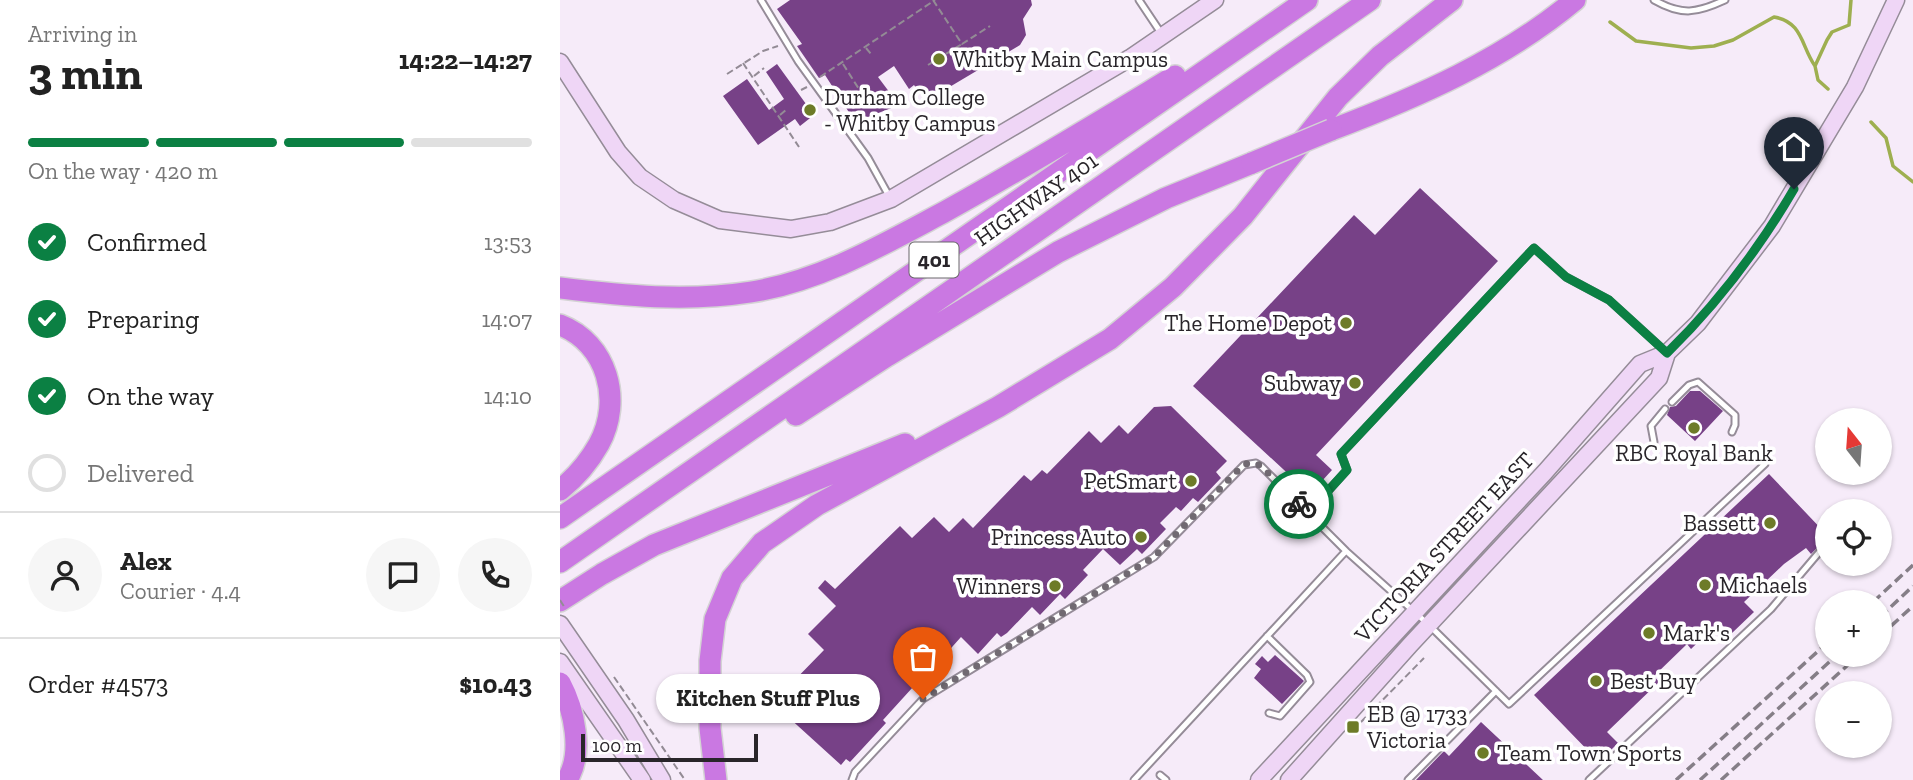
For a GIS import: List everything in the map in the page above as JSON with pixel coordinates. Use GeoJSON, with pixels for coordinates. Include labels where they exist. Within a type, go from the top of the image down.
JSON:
{"type":"FeatureCollection","features":[{"type":"Feature","properties":{"kind":"highway"},"geometry":{"type":"LineString","coordinates":[[560,288],[631,296],[712,297],[790,284],[827,271],[883,245],[1026,167],[1295,0]]}},
{"type":"Feature","properties":{"kind":"highway","name":"HIGHWAY 401"},"geometry":{"type":"LineString","coordinates":[[560,518],[1307,0]]}},
{"type":"Feature","properties":{"kind":"highway","name":"HIGHWAY 401"},"geometry":{"type":"LineString","coordinates":[[560,562],[1370,0]]}},
{"type":"Feature","properties":{"kind":"highway"},"geometry":{"type":"LineString","coordinates":[[716,780],[710,728],[710,661],[715,619],[732,578],[762,543],[817,505],[998,407],[1110,339],[1173,287],[1244,216],[1338,97],[1380,56],[1452,0]]}},
{"type":"Feature","properties":{"kind":"highway"},"geometry":{"type":"LineString","coordinates":[[635,511],[735,455],[887,356],[1058,252],[1166,198],[1449,81],[1518,43],[1547,24],[1575,0]]}},
{"type":"Feature","properties":{"kind":"highway"},"geometry":{"type":"LineString","coordinates":[[560,325],[575,331],[593,347],[602,361],[608,381],[609,399],[608,414],[599,443],[583,466],[560,490]]}},
{"type":"Feature","properties":{"kind":"highway"},"geometry":{"type":"LineString","coordinates":[[562,603],[602,574],[653,545],[998,407]]}},
{"type":"Feature","properties":{"kind":"highway"},"geometry":{"type":"LineString","coordinates":[[560,683],[566,694],[576,735],[573,770],[566,780]]}},
{"type":"Feature","properties":{"kind":"main road"},"geometry":{"type":"LineString","coordinates":[[560,62],[618,152],[640,177],[674,200],[720,220],[791,229],[830,222],[891,199],[1118,65],[1215,0]]}},
{"type":"Feature","properties":{"kind":"main road","name":"VICTORIA STREET EAST"},"geometry":{"type":"LineString","coordinates":[[1259,780],[1545,472],[1640,364],[1667,353],[1698,323],[1772,226],[1855,86],[1896,0]]}},
{"type":"Feature","properties":{"kind":"main road","name":"VICTORIA STREET EAST"},"geometry":{"type":"LineString","coordinates":[[1289,780],[1659,378],[1667,353]]}},
{"type":"Feature","properties":{"kind":"main road"},"geometry":{"type":"LineString","coordinates":[[560,624],[626,720],[662,780]]}},
{"type":"Feature","properties":{"kind":"main road"},"geometry":{"type":"LineString","coordinates":[[560,662],[642,780]]}},
{"type":"Feature","properties":{"kind":"lane"},"geometry":{"type":"LineString","coordinates":[[761,0],[786,43],[868,158],[891,199]]}},
{"type":"Feature","properties":{"kind":"lane"},"geometry":{"type":"LineString","coordinates":[[1139,0],[1162,36]]}},
{"type":"Feature","properties":{"kind":"lane"},"geometry":{"type":"LineString","coordinates":[[1654,0],[1672,10],[1694,12],[1725,0]]}},
{"type":"Feature","properties":{"kind":"lane"},"geometry":{"type":"LineString","coordinates":[[1308,513],[1347,470],[1341,454],[1534,248],[1566,277],[1609,300],[1667,353]]}},
{"type":"Feature","properties":{"kind":"lane"},"geometry":{"type":"LineString","coordinates":[[1672,402],[1689,384],[1698,382],[1734,415],[1735,425],[1732,432]]}},
{"type":"Feature","properties":{"kind":"lane"},"geometry":{"type":"LineString","coordinates":[[1654,442],[1651,426],[1665,409]]}},
{"type":"Feature","properties":{"kind":"lane"},"geometry":{"type":"LineString","coordinates":[[852,780],[855,772],[923,699],[1154,557],[1244,464],[1256,463],[1261,466],[1346,551],[1429,625],[1509,704],[1765,464]]}},
{"type":"Feature","properties":{"kind":"lane"},"geometry":{"type":"LineString","coordinates":[[1134,780],[1346,551]]}},
{"type":"Feature","properties":{"kind":"lane"},"geometry":{"type":"LineString","coordinates":[[1589,780],[1771,608],[1815,557]]}},
{"type":"Feature","properties":{"kind":"lane"},"geometry":{"type":"LineString","coordinates":[[1267,636],[1307,675],[1310,682],[1280,716],[1269,713]]}},
{"type":"Feature","properties":{"kind":"lane"},"geometry":{"type":"LineString","coordinates":[[1408,780],[1496,691]]}},
{"type":"Feature","properties":{"kind":"lane"},"geometry":{"type":"LineString","coordinates":[[1160,775],[1166,780]]}},
{"type":"Feature","properties":{"kind":"path"},"geometry":{"type":"LineString","coordinates":[[819,78],[934,0],[962,44]]}},
{"type":"Feature","properties":{"kind":"path"},"geometry":{"type":"LineString","coordinates":[[928,65],[990,26]]}},
{"type":"Feature","properties":{"kind":"path"},"geometry":{"type":"LineString","coordinates":[[727,74],[763,51],[786,43]]}},
{"type":"Feature","properties":{"kind":"path"},"geometry":{"type":"LineString","coordinates":[[865,47],[871,54]]}},
{"type":"Feature","properties":{"kind":"path"},"geometry":{"type":"LineString","coordinates":[[842,63],[866,100]]}},
{"type":"Feature","properties":{"kind":"path"},"geometry":{"type":"LineString","coordinates":[[743,64],[799,147]]}},
{"type":"Feature","properties":{"kind":"path"},"geometry":{"type":"LineString","coordinates":[[752,77],[764,68]]}},
{"type":"Feature","properties":{"kind":"path"},"geometry":{"type":"LineString","coordinates":[[778,116],[787,109]]}},
{"type":"Feature","properties":{"kind":"building","name":"Whitby Main Campus"},"geometry":{"type":"Polygon","coordinates":[[[790,0],[1031,0],[1032,5],[1023,19],[1026,35],[1020,45],[926,101],[914,85],[909,89],[894,66],[878,77],[893,97],[894,107],[860,120],[852,117],[825,75],[819,78],[797,46],[802,44],[777,9],[790,0]]]}},
{"type":"Feature","properties":{"kind":"building"},"geometry":{"type":"Polygon","coordinates":[[[777,64],[814,115],[800,126],[795,119],[758,145],[723,96],[747,79],[769,110],[784,99],[766,72],[777,64]]]}},
{"type":"Feature","properties":{"kind":"building","name":"The Home Depot"},"geometry":{"type":"Polygon","coordinates":[[[1420,188],[1498,261],[1316,455],[1332,470],[1310,494],[1193,386],[1354,215],[1375,235],[1420,188]]]}},
{"type":"Feature","properties":{"kind":"building","name":"RBC Royal Bank"},"geometry":{"type":"Polygon","coordinates":[[[1690,391],[1700,391],[1723,411],[1695,441],[1667,415],[1670,407],[1676,406],[1690,391]]]}},
{"type":"Feature","properties":{"kind":"building"},"geometry":{"type":"Polygon","coordinates":[[[1171,406],[1227,461],[1216,472],[1221,478],[1198,502],[1193,498],[1181,511],[1176,507],[1160,523],[1166,529],[1142,554],[1137,549],[1120,565],[1103,549],[1083,570],[1088,575],[1065,599],[1060,594],[1040,615],[1032,607],[1007,633],[1001,637],[997,633],[978,654],[961,637],[944,656],[948,660],[919,692],[913,687],[883,720],[886,723],[850,762],[846,759],[841,765],[787,716],[781,702],[788,699],[785,690],[824,650],[808,634],[836,606],[818,588],[825,580],[835,589],[900,526],[912,538],[934,517],[949,532],[963,518],[973,528],[1024,475],[1031,481],[1042,470],[1047,474],[1089,431],[1101,443],[1119,425],[1128,434],[1154,407],[1171,406]]]}},
{"type":"Feature","properties":{"kind":"building"},"geometry":{"type":"Polygon","coordinates":[[[1769,474],[1815,522],[1815,550],[1811,554],[1806,548],[1784,564],[1744,602],[1754,612],[1731,634],[1719,622],[1691,649],[1687,644],[1654,676],[1659,682],[1607,732],[1618,743],[1599,762],[1534,695],[1769,474]]]}},
{"type":"Feature","properties":{"kind":"building"},"geometry":{"type":"Polygon","coordinates":[[[1275,655],[1304,681],[1282,704],[1254,678],[1261,669],[1255,664],[1262,656],[1268,662],[1275,655]]]}},
{"type":"Feature","properties":{"kind":"building","name":"Team Town Sports"},"geometry":{"type":"Polygon","coordinates":[[[1481,722],[1543,780],[1416,780],[1444,751],[1449,756],[1481,722]]]}},
{"type":"Feature","properties":{"kind":"waterway"},"geometry":{"type":"LineString","coordinates":[[1828,89],[1818,80],[1815,66],[1832,32],[1849,25],[1851,0]]}},
{"type":"Feature","properties":{"kind":"waterway"},"geometry":{"type":"LineString","coordinates":[[1610,22],[1636,41],[1691,48],[1714,46],[1733,40],[1774,17],[1784,20],[1796,29],[1815,66]]}},
{"type":"Feature","properties":{"kind":"waterway"},"geometry":{"type":"LineString","coordinates":[[1871,122],[1886,138],[1893,166],[1913,182]]}},
{"type":"Feature","properties":{"kind":"railway"},"geometry":{"type":"LineString","coordinates":[[1886,590],[1913,565]]}},
{"type":"Feature","properties":{"kind":"railway"},"geometry":{"type":"LineString","coordinates":[[1892,606],[1913,586]]}},
{"type":"Feature","properties":{"kind":"railway"},"geometry":{"type":"LineString","coordinates":[[1892,625],[1913,606]]}},
{"type":"Feature","properties":{"kind":"railway"},"geometry":{"type":"LineString","coordinates":[[1676,780],[1815,654]]}},
{"type":"Feature","properties":{"kind":"railway"},"geometry":{"type":"LineString","coordinates":[[1700,780],[1824,667]]}},
{"type":"Feature","properties":{"kind":"railway"},"geometry":{"type":"LineString","coordinates":[[1721,780],[1846,667]]}},
{"type":"Feature","properties":{"kind":"way so far"},"geometry":{"type":"LineString","coordinates":[[923,699],[1154,557],[1244,464],[1256,463],[1261,466],[1299,504]]}},
{"type":"Feature","properties":{"kind":"place","name":"Whitby Main Campus"},"geometry":{"type":"Point","coordinates":[939,59]}},
{"type":"Feature","properties":{"kind":"place","name":"Durham College - Whitby Campus"},"geometry":{"type":"Point","coordinates":[810,110]}},
{"type":"Feature","properties":{"kind":"place","name":"The Home Depot"},"geometry":{"type":"Point","coordinates":[1346,323]}},
{"type":"Feature","properties":{"kind":"place","name":"Subway"},"geometry":{"type":"Point","coordinates":[1355,383]}},
{"type":"Feature","properties":{"kind":"place","name":"RBC Royal Bank"},"geometry":{"type":"Point","coordinates":[1694,428]}},
{"type":"Feature","properties":{"kind":"place","name":"PetSmart"},"geometry":{"type":"Point","coordinates":[1191,481]}},
{"type":"Feature","properties":{"kind":"place","name":"Bassett"},"geometry":{"type":"Point","coordinates":[1770,523]}},
{"type":"Feature","properties":{"kind":"place","name":"Princess Auto"},"geometry":{"type":"Point","coordinates":[1141,537]}},
{"type":"Feature","properties":{"kind":"place","name":"Michaels"},"geometry":{"type":"Point","coordinates":[1705,585]}},
{"type":"Feature","properties":{"kind":"place","name":"Winners"},"geometry":{"type":"Point","coordinates":[1055,586]}},
{"type":"Feature","properties":{"kind":"place","name":"Mark's"},"geometry":{"type":"Point","coordinates":[1649,633]}},
{"type":"Feature","properties":{"kind":"place","name":"Best Buy"},"geometry":{"type":"Point","coordinates":[1596,681]}},
{"type":"Feature","properties":{"kind":"place","name":"Kitchen Stuff Plus"},"geometry":{"type":"Point","coordinates":[923,699]}},
{"type":"Feature","properties":{"kind":"place","name":"EB @ 1733 Victoria"},"geometry":{"type":"Point","coordinates":[1353,727]}},
{"type":"Feature","properties":{"kind":"place","name":"Team Town Sports"},"geometry":{"type":"Point","coordinates":[1483,753]}},
{"type":"Feature","properties":{"kind":"route"},"geometry":{"type":"LineString","coordinates":[[1299,504],[1308,513],[1347,470],[1341,454],[1534,248],[1566,277],[1609,300],[1667,353],[1698,323],[1746,263],[1794,189]]}}]}
